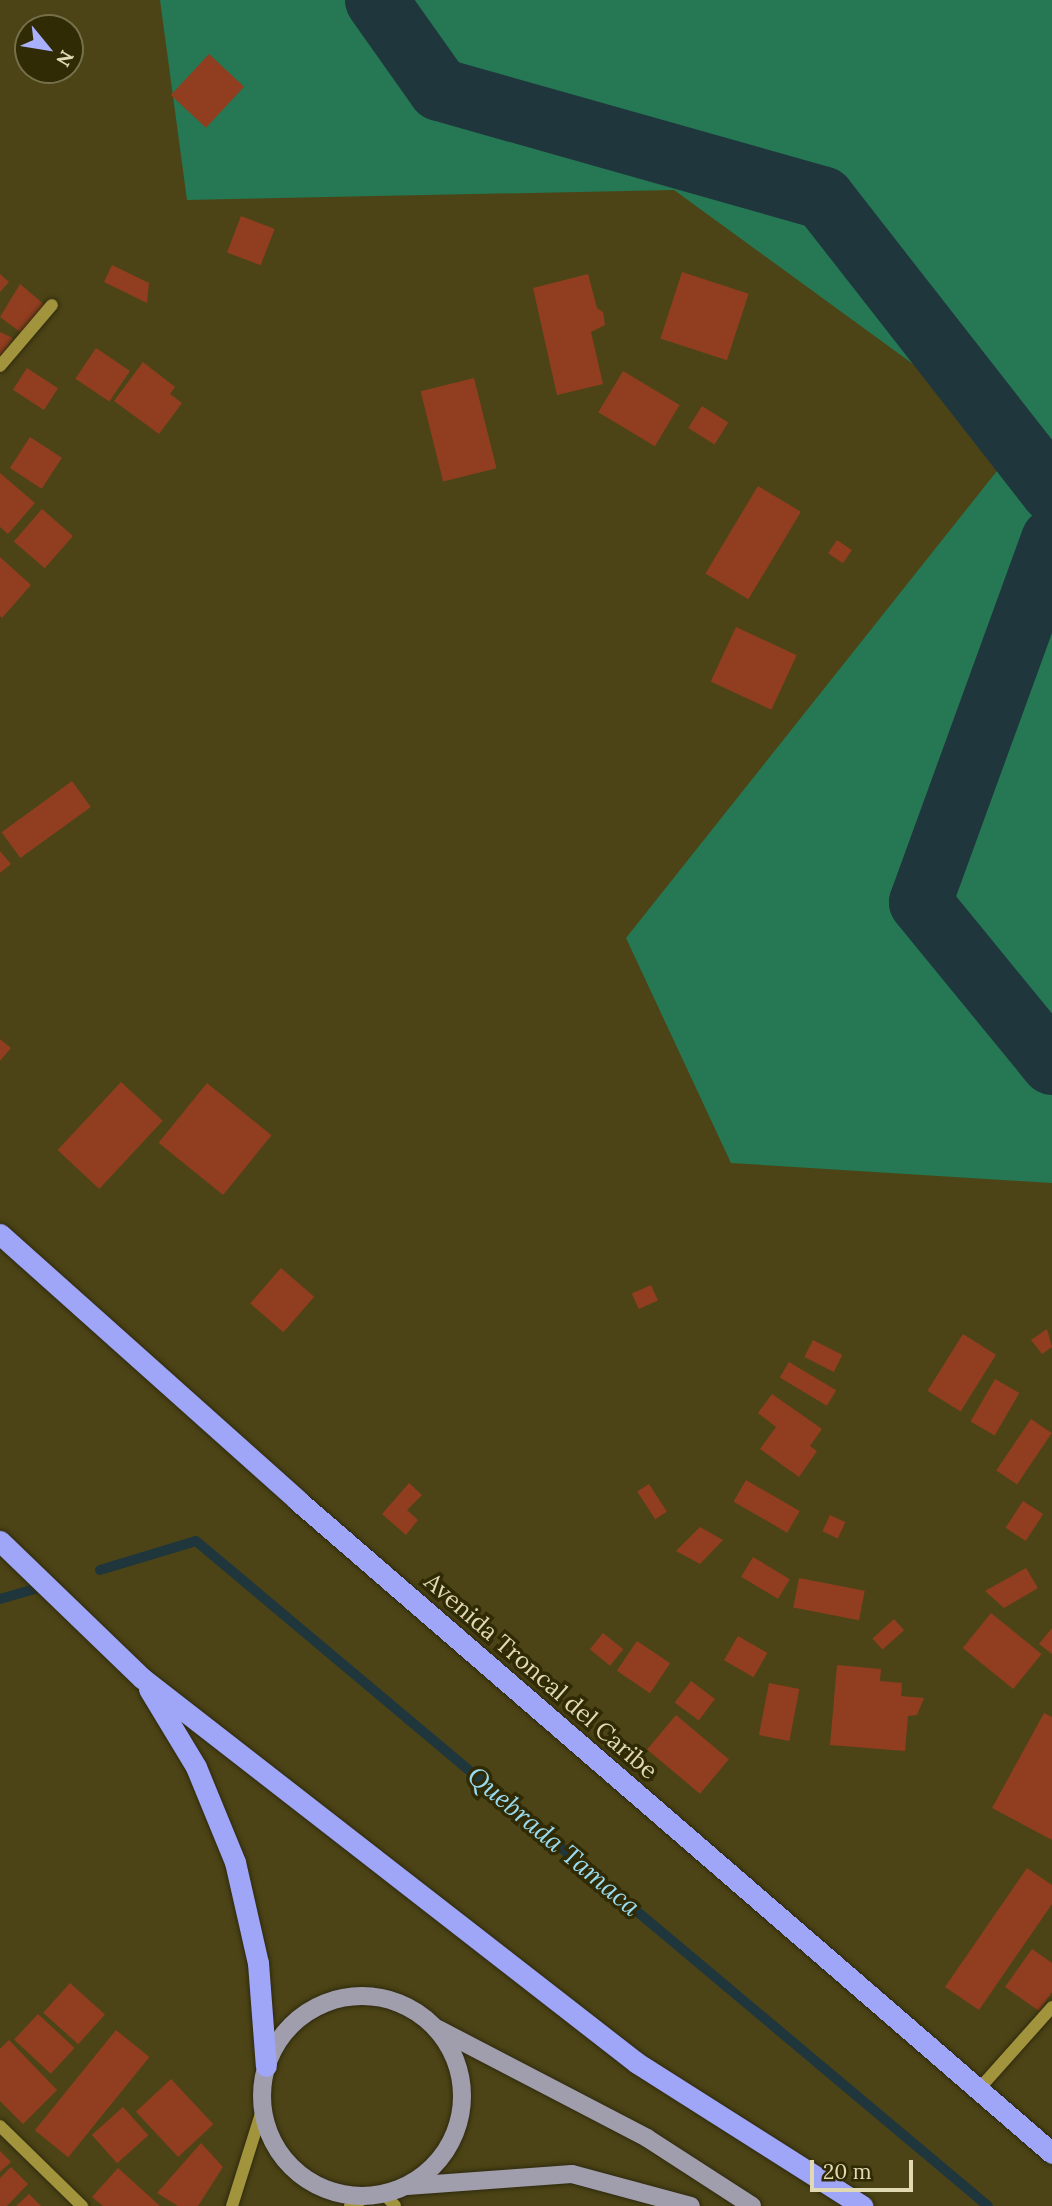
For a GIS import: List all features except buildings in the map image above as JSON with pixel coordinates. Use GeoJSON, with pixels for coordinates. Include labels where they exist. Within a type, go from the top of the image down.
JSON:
{"type":"FeatureCollection","features":[{"type":"Feature","properties":{"kind":"highway","name":"Avenida Troncal del Caribe"},"geometry":{"type":"LineString","coordinates":[[0,1234],[297,1500],[1052,2153]]}},
{"type":"Feature","properties":{"kind":"highway"},"geometry":{"type":"LineString","coordinates":[[0,1541],[142,1678],[637,2063],[862,2206]]}},
{"type":"Feature","properties":{"kind":"highway"},"geometry":{"type":"LineString","coordinates":[[142,1678],[196,1766],[235,1862],[258,1963],[266,2066]]}},
{"type":"Feature","properties":{"kind":"main road"},"geometry":{"type":"LineString","coordinates":[[438,2029],[454,2054],[462,2084],[461,2115],[450,2143],[432,2168],[407,2186],[382,2199],[337,2194],[309,2182],[286,2164],[270,2138],[262,2110],[266,2066],[277,2042],[294,2021],[316,2006],[341,1997],[368,1995],[393,2000],[418,2011],[438,2029],[647,2138],[752,2206]]}},
{"type":"Feature","properties":{"kind":"main road"},"geometry":{"type":"LineString","coordinates":[[407,2186],[572,2174],[691,2206]]}},
{"type":"Feature","properties":{"kind":"street"},"geometry":{"type":"LineString","coordinates":[[0,366],[51,304]]}},
{"type":"Feature","properties":{"kind":"street"},"geometry":{"type":"LineString","coordinates":[[979,2089],[1052,2007]]}},
{"type":"Feature","properties":{"kind":"street"},"geometry":{"type":"LineString","coordinates":[[232,2206],[262,2110]]}},
{"type":"Feature","properties":{"kind":"street"},"geometry":{"type":"LineString","coordinates":[[0,2126],[82,2206]]}},
{"type":"Feature","properties":{"kind":"street"},"geometry":{"type":"LineString","coordinates":[[350,2206],[382,2199]]}},
{"type":"Feature","properties":{"kind":"green space"},"geometry":{"type":"Polygon","coordinates":[[[160,0],[1052,0],[1052,1183],[731,1163],[626,938],[1020,442],[674,190],[187,200],[160,0]]]}},
{"type":"Feature","properties":{"kind":"waterway"},"geometry":{"type":"LineString","coordinates":[[376,0],[439,89],[823,198],[1052,491]]}},
{"type":"Feature","properties":{"kind":"waterway"},"geometry":{"type":"LineString","coordinates":[[1052,539],[920,902],[1052,1063]]}},
{"type":"Feature","properties":{"kind":"waterway","name":"Quebrada Tamaca"},"geometry":{"type":"LineString","coordinates":[[100,1570],[196,1541],[988,2206]]}},
{"type":"Feature","properties":{"kind":"waterway","name":"Quebrada Tamaca"},"geometry":{"type":"LineString","coordinates":[[0,1599],[38,1588]]}}]}
